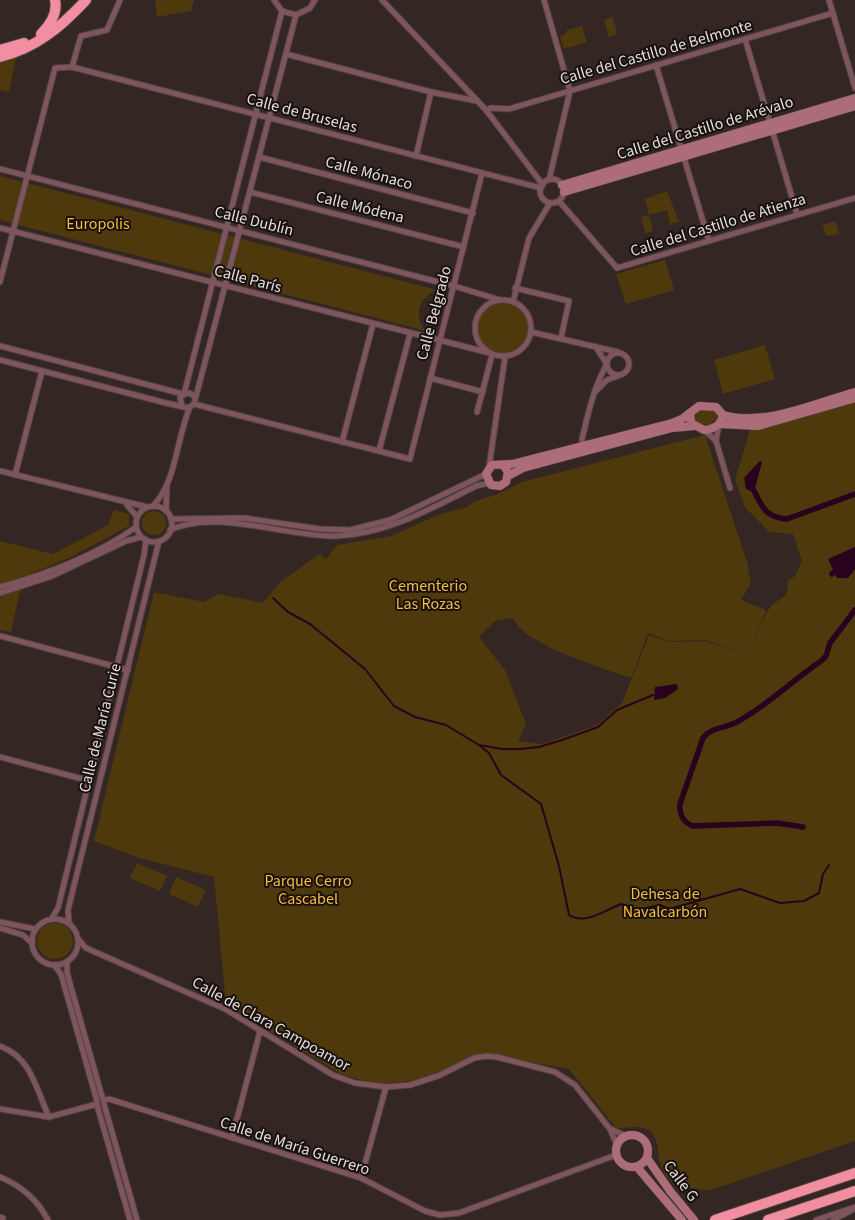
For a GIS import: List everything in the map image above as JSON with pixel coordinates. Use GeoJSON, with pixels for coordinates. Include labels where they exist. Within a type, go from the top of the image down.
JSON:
{"type":"FeatureCollection","features":[{"type":"Feature","properties":{"kind":"highway"},"geometry":{"type":"LineString","coordinates":[[0,50],[22,44],[39,35],[49,26],[54,16],[55,0]]}},
{"type":"Feature","properties":{"kind":"highway"},"geometry":{"type":"LineString","coordinates":[[0,57],[32,46],[63,24],[86,0]]}},
{"type":"Feature","properties":{"kind":"highway"},"geometry":{"type":"LineString","coordinates":[[706,1220],[719,1219],[855,1173]]}},
{"type":"Feature","properties":{"kind":"highway"},"geometry":{"type":"LineString","coordinates":[[768,1220],[855,1191]]}},
{"type":"Feature","properties":{"kind":"street"},"geometry":{"type":"LineString","coordinates":[[72,67],[81,36],[107,30],[120,0]]}},
{"type":"Feature","properties":{"kind":"street"},"geometry":{"type":"LineString","coordinates":[[274,0],[282,11],[296,15],[310,8],[315,0]]}},
{"type":"Feature","properties":{"kind":"street"},"geometry":{"type":"LineString","coordinates":[[382,0],[486,110],[542,187],[543,198],[550,203]]}},
{"type":"Feature","properties":{"kind":"street"},"geometry":{"type":"LineString","coordinates":[[542,187],[549,180],[570,91],[544,0]]}},
{"type":"Feature","properties":{"kind":"street"},"geometry":{"type":"LineString","coordinates":[[829,0],[855,88]]}},
{"type":"Feature","properties":{"kind":"street"},"geometry":{"type":"LineString","coordinates":[[184,422],[183,406],[180,401],[184,394],[282,11]]}},
{"type":"Feature","properties":{"kind":"street","name":"Calle del Castillo de Belmonte"},"geometry":{"type":"LineString","coordinates":[[486,110],[491,108],[508,109],[833,13]]}},
{"type":"Feature","properties":{"kind":"street"},"geometry":{"type":"LineString","coordinates":[[166,512],[168,483],[184,422],[194,402],[296,15]]}},
{"type":"Feature","properties":{"kind":"street"},"geometry":{"type":"LineString","coordinates":[[745,39],[797,214]]}},
{"type":"Feature","properties":{"kind":"street"},"geometry":{"type":"LineString","coordinates":[[286,54],[478,102]]}},
{"type":"Feature","properties":{"kind":"street"},"geometry":{"type":"LineString","coordinates":[[656,65],[709,241]]}},
{"type":"Feature","properties":{"kind":"street","name":"Calle de Bruselas"},"geometry":{"type":"LineString","coordinates":[[28,176],[55,68],[72,67],[542,187]]}},
{"type":"Feature","properties":{"kind":"street"},"geometry":{"type":"LineString","coordinates":[[416,156],[432,92]]}},
{"type":"Feature","properties":{"kind":"street","name":"Calle del Castillo de Arévalo"},"geometry":{"type":"LineString","coordinates":[[563,189],[771,127],[855,98]]}},
{"type":"Feature","properties":{"kind":"street","name":"Calle del Castillo de Arévalo"},"geometry":{"type":"LineString","coordinates":[[771,127],[855,106]]}},
{"type":"Feature","properties":{"kind":"street","name":"Calle Mónaco"},"geometry":{"type":"LineString","coordinates":[[259,157],[473,213]]}},
{"type":"Feature","properties":{"kind":"street","name":"Calle Dublín"},"geometry":{"type":"LineString","coordinates":[[0,169],[454,286],[500,300]]}},
{"type":"Feature","properties":{"kind":"street","name":"Calle Belgrado"},"geometry":{"type":"LineString","coordinates":[[379,451],[410,459],[482,173]]}},
{"type":"Feature","properties":{"kind":"street"},"geometry":{"type":"LineString","coordinates":[[0,282],[28,176]]}},
{"type":"Feature","properties":{"kind":"street"},"geometry":{"type":"LineString","coordinates":[[512,302],[529,238],[550,203],[559,201],[563,189],[557,180],[549,180]]}},
{"type":"Feature","properties":{"kind":"street","name":"Calle Módena"},"geometry":{"type":"LineString","coordinates":[[250,192],[464,247]]}},
{"type":"Feature","properties":{"kind":"street","name":"Calle del Castillo de Atienza"},"geometry":{"type":"LineString","coordinates":[[559,201],[617,268],[855,198]]}},
{"type":"Feature","properties":{"kind":"street","name":"Calle París"},"geometry":{"type":"LineString","coordinates":[[0,228],[491,354]]}},
{"type":"Feature","properties":{"kind":"street"},"geometry":{"type":"LineString","coordinates":[[515,288],[569,301],[561,338]]}},
{"type":"Feature","properties":{"kind":"street"},"geometry":{"type":"LineString","coordinates":[[500,300],[512,302],[527,314],[531,332],[525,346],[513,355],[505,357],[491,354],[483,348],[476,334],[477,319],[486,306],[500,300]]}},
{"type":"Feature","properties":{"kind":"street"},"geometry":{"type":"LineString","coordinates":[[342,442],[373,324]]}},
{"type":"Feature","properties":{"kind":"street"},"geometry":{"type":"LineString","coordinates":[[531,332],[596,346],[618,352],[628,358],[628,369],[608,380],[596,391]]}},
{"type":"Feature","properties":{"kind":"street"},"geometry":{"type":"LineString","coordinates":[[0,360],[166,403],[183,406],[194,402],[379,451],[410,334]]}},
{"type":"Feature","properties":{"kind":"street"},"geometry":{"type":"LineString","coordinates":[[0,346],[184,394],[190,393],[194,402]]}},
{"type":"Feature","properties":{"kind":"street"},"geometry":{"type":"LineString","coordinates":[[596,346],[610,372],[619,375]]}},
{"type":"Feature","properties":{"kind":"street"},"geometry":{"type":"LineString","coordinates":[[584,445],[582,439],[599,376],[608,358],[618,352]]}},
{"type":"Feature","properties":{"kind":"street"},"geometry":{"type":"LineString","coordinates":[[478,412],[491,354]]}},
{"type":"Feature","properties":{"kind":"street"},"geometry":{"type":"LineString","coordinates":[[489,483],[487,471],[492,450],[505,357]]}},
{"type":"Feature","properties":{"kind":"street"},"geometry":{"type":"LineString","coordinates":[[14,475],[42,371]]}},
{"type":"Feature","properties":{"kind":"street"},"geometry":{"type":"LineString","coordinates":[[430,378],[483,392]]}},
{"type":"Feature","properties":{"kind":"street"},"geometry":{"type":"LineString","coordinates":[[171,519],[244,518],[314,528],[350,530],[390,520],[500,464],[672,423],[699,406],[710,405],[720,410],[723,415],[739,420],[757,420],[855,392]]}},
{"type":"Feature","properties":{"kind":"street"},"geometry":{"type":"LineString","coordinates":[[704,430],[719,424],[758,426],[855,398]]}},
{"type":"Feature","properties":{"kind":"street"},"geometry":{"type":"LineString","coordinates":[[690,413],[691,423],[694,426]]}},
{"type":"Feature","properties":{"kind":"street"},"geometry":{"type":"LineString","coordinates":[[723,415],[719,424],[716,441],[730,488]]}},
{"type":"Feature","properties":{"kind":"street"},"geometry":{"type":"LineString","coordinates":[[0,593],[52,576],[126,541],[144,538],[159,540],[170,530],[185,524],[233,524],[320,535],[350,535],[392,526],[476,486],[489,483],[500,486],[506,482],[508,476],[523,468],[672,428],[694,426],[704,430],[716,441]]}},
{"type":"Feature","properties":{"kind":"street"},"geometry":{"type":"LineString","coordinates":[[492,450],[508,476]]}},
{"type":"Feature","properties":{"kind":"street"},"geometry":{"type":"LineString","coordinates":[[0,471],[166,512],[171,519],[170,530]]}},
{"type":"Feature","properties":{"kind":"street"},"geometry":{"type":"LineString","coordinates":[[137,518],[150,507],[168,483]]}},
{"type":"Feature","properties":{"kind":"street"},"geometry":{"type":"LineString","coordinates":[[125,503],[132,509],[137,518],[136,527],[144,538]]}},
{"type":"Feature","properties":{"kind":"street"},"geometry":{"type":"LineString","coordinates":[[0,587],[50,571],[82,557],[136,527]]}},
{"type":"Feature","properties":{"kind":"street","name":"Calle de María Curie"},"geometry":{"type":"LineString","coordinates":[[52,918],[58,908],[90,780],[144,554],[144,538]]}},
{"type":"Feature","properties":{"kind":"street","name":"Calle de María Curie"},"geometry":{"type":"LineString","coordinates":[[69,922],[68,910],[159,540]]}},
{"type":"Feature","properties":{"kind":"street"},"geometry":{"type":"LineString","coordinates":[[0,636],[128,670]]}},
{"type":"Feature","properties":{"kind":"street"},"geometry":{"type":"LineString","coordinates":[[0,757],[90,780]]}},
{"type":"Feature","properties":{"kind":"street"},"geometry":{"type":"LineString","coordinates":[[32,943],[35,929],[42,922],[52,918],[69,922],[75,930],[78,939],[76,952]]}},
{"type":"Feature","properties":{"kind":"street"},"geometry":{"type":"LineString","coordinates":[[0,922],[35,929]]}},
{"type":"Feature","properties":{"kind":"street"},"geometry":{"type":"LineString","coordinates":[[0,928],[26,936],[42,960],[54,965],[62,974],[137,1220]]}},
{"type":"Feature","properties":{"kind":"street","name":"Calle de Clara Campoamor"},"geometry":{"type":"LineString","coordinates":[[78,939],[86,948],[201,997],[333,1075],[355,1083],[386,1087],[423,1082],[474,1058],[497,1057],[555,1072],[568,1078],[610,1129],[617,1144]]}},
{"type":"Feature","properties":{"kind":"street"},"geometry":{"type":"LineString","coordinates":[[54,965],[67,962],[76,952],[86,948]]}},
{"type":"Feature","properties":{"kind":"street"},"geometry":{"type":"LineString","coordinates":[[67,962],[67,973],[130,1220]]}},
{"type":"Feature","properties":{"kind":"street"},"geometry":{"type":"LineString","coordinates":[[232,1138],[260,1031]]}},
{"type":"Feature","properties":{"kind":"street"},"geometry":{"type":"LineString","coordinates":[[0,1046],[11,1050],[28,1067],[49,1117]]}},
{"type":"Feature","properties":{"kind":"street"},"geometry":{"type":"LineString","coordinates":[[361,1178],[386,1087]]}},
{"type":"Feature","properties":{"kind":"street","name":"Calle de María Guerrero"},"geometry":{"type":"LineString","coordinates":[[100,1102],[109,1100],[361,1178],[425,1211],[440,1215],[459,1213],[616,1155]]}},
{"type":"Feature","properties":{"kind":"street"},"geometry":{"type":"LineString","coordinates":[[0,1110],[49,1117],[100,1102]]}},
{"type":"Feature","properties":{"kind":"street","name":"Calle de Clara Campoamor"},"geometry":{"type":"LineString","coordinates":[[610,1129],[626,1136]]}},
{"type":"Feature","properties":{"kind":"street"},"geometry":{"type":"LineString","coordinates":[[635,1135],[643,1139],[648,1148],[647,1158],[637,1167],[624,1165],[616,1155],[617,1144],[626,1136],[635,1135]]}},
{"type":"Feature","properties":{"kind":"street","name":"Calle G"},"geometry":{"type":"LineString","coordinates":[[647,1158],[694,1220]]}},
{"type":"Feature","properties":{"kind":"street","name":"Calle G"},"geometry":{"type":"LineString","coordinates":[[637,1167],[682,1220]]}},
{"type":"Feature","properties":{"kind":"street"},"geometry":{"type":"LineString","coordinates":[[0,1177],[15,1183],[40,1204],[48,1220]]}},
{"type":"Feature","properties":{"kind":"street"},"geometry":{"type":"LineString","coordinates":[[816,1220],[855,1207]]}},
{"type":"Feature","properties":{"kind":"street"},"geometry":{"type":"LineString","coordinates":[[833,1220],[855,1207]]}},
{"type":"Feature","properties":{"kind":"green space"},"geometry":{"type":"Polygon","coordinates":[[[155,0],[194,0],[191,11],[157,17],[155,0]]]}},
{"type":"Feature","properties":{"kind":"green space"},"geometry":{"type":"Polygon","coordinates":[[[613,17],[617,34],[609,37],[604,20],[613,17]]]}},
{"type":"Feature","properties":{"kind":"green space"},"geometry":{"type":"Polygon","coordinates":[[[582,26],[587,42],[564,49],[560,36],[565,35],[567,30],[582,26]]]}},
{"type":"Feature","properties":{"kind":"green space"},"geometry":{"type":"Polygon","coordinates":[[[16,58],[9,92],[0,90],[0,63],[16,58]]]}},
{"type":"Feature","properties":{"kind":"green space","name":"Europolis"},"geometry":{"type":"Polygon","coordinates":[[[0,176],[437,290],[426,297],[420,307],[419,319],[426,331],[0,220],[0,176]]]}},
{"type":"Feature","properties":{"kind":"green space"},"geometry":{"type":"Polygon","coordinates":[[[667,191],[679,222],[670,224],[667,210],[649,215],[645,199],[667,191]]]}},
{"type":"Feature","properties":{"kind":"green space"},"geometry":{"type":"Polygon","coordinates":[[[649,215],[653,231],[645,233],[641,217],[649,215]]]}},
{"type":"Feature","properties":{"kind":"green space"},"geometry":{"type":"Polygon","coordinates":[[[836,222],[839,234],[826,236],[822,225],[836,222]]]}},
{"type":"Feature","properties":{"kind":"green space"},"geometry":{"type":"Polygon","coordinates":[[[665,260],[674,290],[626,304],[616,274],[665,260]]]}},
{"type":"Feature","properties":{"kind":"green space"},"geometry":{"type":"Polygon","coordinates":[[[498,303],[508,303],[521,310],[528,323],[528,333],[521,346],[508,353],[498,353],[489,349],[482,342],[478,333],[478,323],[482,314],[489,307],[498,303]]]}},
{"type":"Feature","properties":{"kind":"green space"},"geometry":{"type":"Polygon","coordinates":[[[765,345],[775,379],[723,394],[714,360],[765,345]]]}},
{"type":"Feature","properties":{"kind":"green space","name":"Dehesa de Navalcarbón"},"geometry":{"type":"Polygon","coordinates":[[[855,402],[855,1141],[711,1190],[688,1188],[673,1182],[663,1171],[656,1142],[650,1130],[640,1127],[616,1128],[569,1069],[481,1053],[420,1080],[376,1084],[341,1074],[226,1005],[214,877],[139,858],[94,841],[154,592],[204,602],[218,594],[263,603],[280,582],[320,554],[326,559],[337,545],[391,536],[440,514],[468,507],[473,502],[495,495],[522,482],[705,435],[747,562],[751,583],[741,600],[766,610],[751,650],[766,614],[772,605],[785,595],[788,587],[787,581],[795,576],[802,561],[793,534],[769,532],[745,507],[735,480],[750,430],[855,402]],[[513,618],[495,621],[479,637],[505,670],[526,724],[518,741],[542,744],[597,725],[622,703],[649,635],[670,642],[705,641],[749,656],[705,640],[669,641],[648,633],[631,678],[547,646],[520,628],[513,618]]]}},
{"type":"Feature","properties":{"kind":"green space"},"geometry":{"type":"Polygon","coordinates":[[[701,409],[715,410],[718,419],[707,425],[695,423],[693,417],[701,409]]]}},
{"type":"Feature","properties":{"kind":"green space"},"geometry":{"type":"Polygon","coordinates":[[[114,510],[129,514],[129,526],[69,558],[23,577],[11,632],[0,630],[0,541],[53,554],[108,525],[114,510]]]}},
{"type":"Feature","properties":{"kind":"green space"},"geometry":{"type":"Polygon","coordinates":[[[154,511],[163,514],[166,523],[163,532],[154,535],[145,532],[142,523],[145,514],[154,511]]]}},
{"type":"Feature","properties":{"kind":"green space"},"geometry":{"type":"Polygon","coordinates":[[[137,863],[167,876],[160,891],[130,878],[137,863]]]}},
{"type":"Feature","properties":{"kind":"green space"},"geometry":{"type":"Polygon","coordinates":[[[176,877],[206,890],[198,907],[169,894],[176,877]]]}},
{"type":"Feature","properties":{"kind":"green space"},"geometry":{"type":"Polygon","coordinates":[[[55,923],[62,924],[68,928],[72,934],[72,948],[68,954],[62,958],[55,959],[48,958],[42,954],[38,948],[37,941],[38,934],[42,928],[48,924],[55,923]]]}},
{"type":"Feature","properties":{"kind":"shaded area"},"geometry":{"type":"Polygon","coordinates":[[[760,461],[762,462],[755,488],[750,491],[746,489],[744,478],[760,461]]]}},
{"type":"Feature","properties":{"kind":"shaded area"},"geometry":{"type":"Polygon","coordinates":[[[855,547],[855,569],[848,578],[837,578],[828,559],[855,547]]]}},
{"type":"Feature","properties":{"kind":"shaded area"},"geometry":{"type":"Polygon","coordinates":[[[677,684],[678,689],[665,698],[654,700],[655,687],[677,684]]]}},
{"type":"Feature","properties":{"kind":"waterway"},"geometry":{"type":"LineString","coordinates":[[753,489],[762,506],[769,514],[787,519],[855,494]]}},
{"type":"Feature","properties":{"kind":"waterway"},"geometry":{"type":"LineString","coordinates":[[273,598],[288,612],[310,624],[365,669],[394,706],[415,717],[446,725],[479,745],[502,749],[539,747],[598,727],[617,710],[653,695]]}},
{"type":"Feature","properties":{"kind":"waterway"},"geometry":{"type":"LineString","coordinates":[[803,827],[777,823],[692,826],[682,817],[680,804],[703,738],[711,731],[748,716],[821,661],[826,656],[830,643],[855,610]]}},
{"type":"Feature","properties":{"kind":"waterway"},"geometry":{"type":"LineString","coordinates":[[479,745],[489,753],[501,775],[541,804],[559,866],[569,915],[575,918],[595,916],[621,904],[638,910],[660,905],[669,909],[740,889],[780,903],[804,901],[819,893],[823,874],[829,865]]}},
{"type":"Feature","properties":{"kind":"park label","name":"Cementerio Las Rozas"},"geometry":{"type":"Point","coordinates":[428,595]}},
{"type":"Feature","properties":{"kind":"park label","name":"Parque Cerro Cascabel"},"geometry":{"type":"Point","coordinates":[308,890]}}]}
